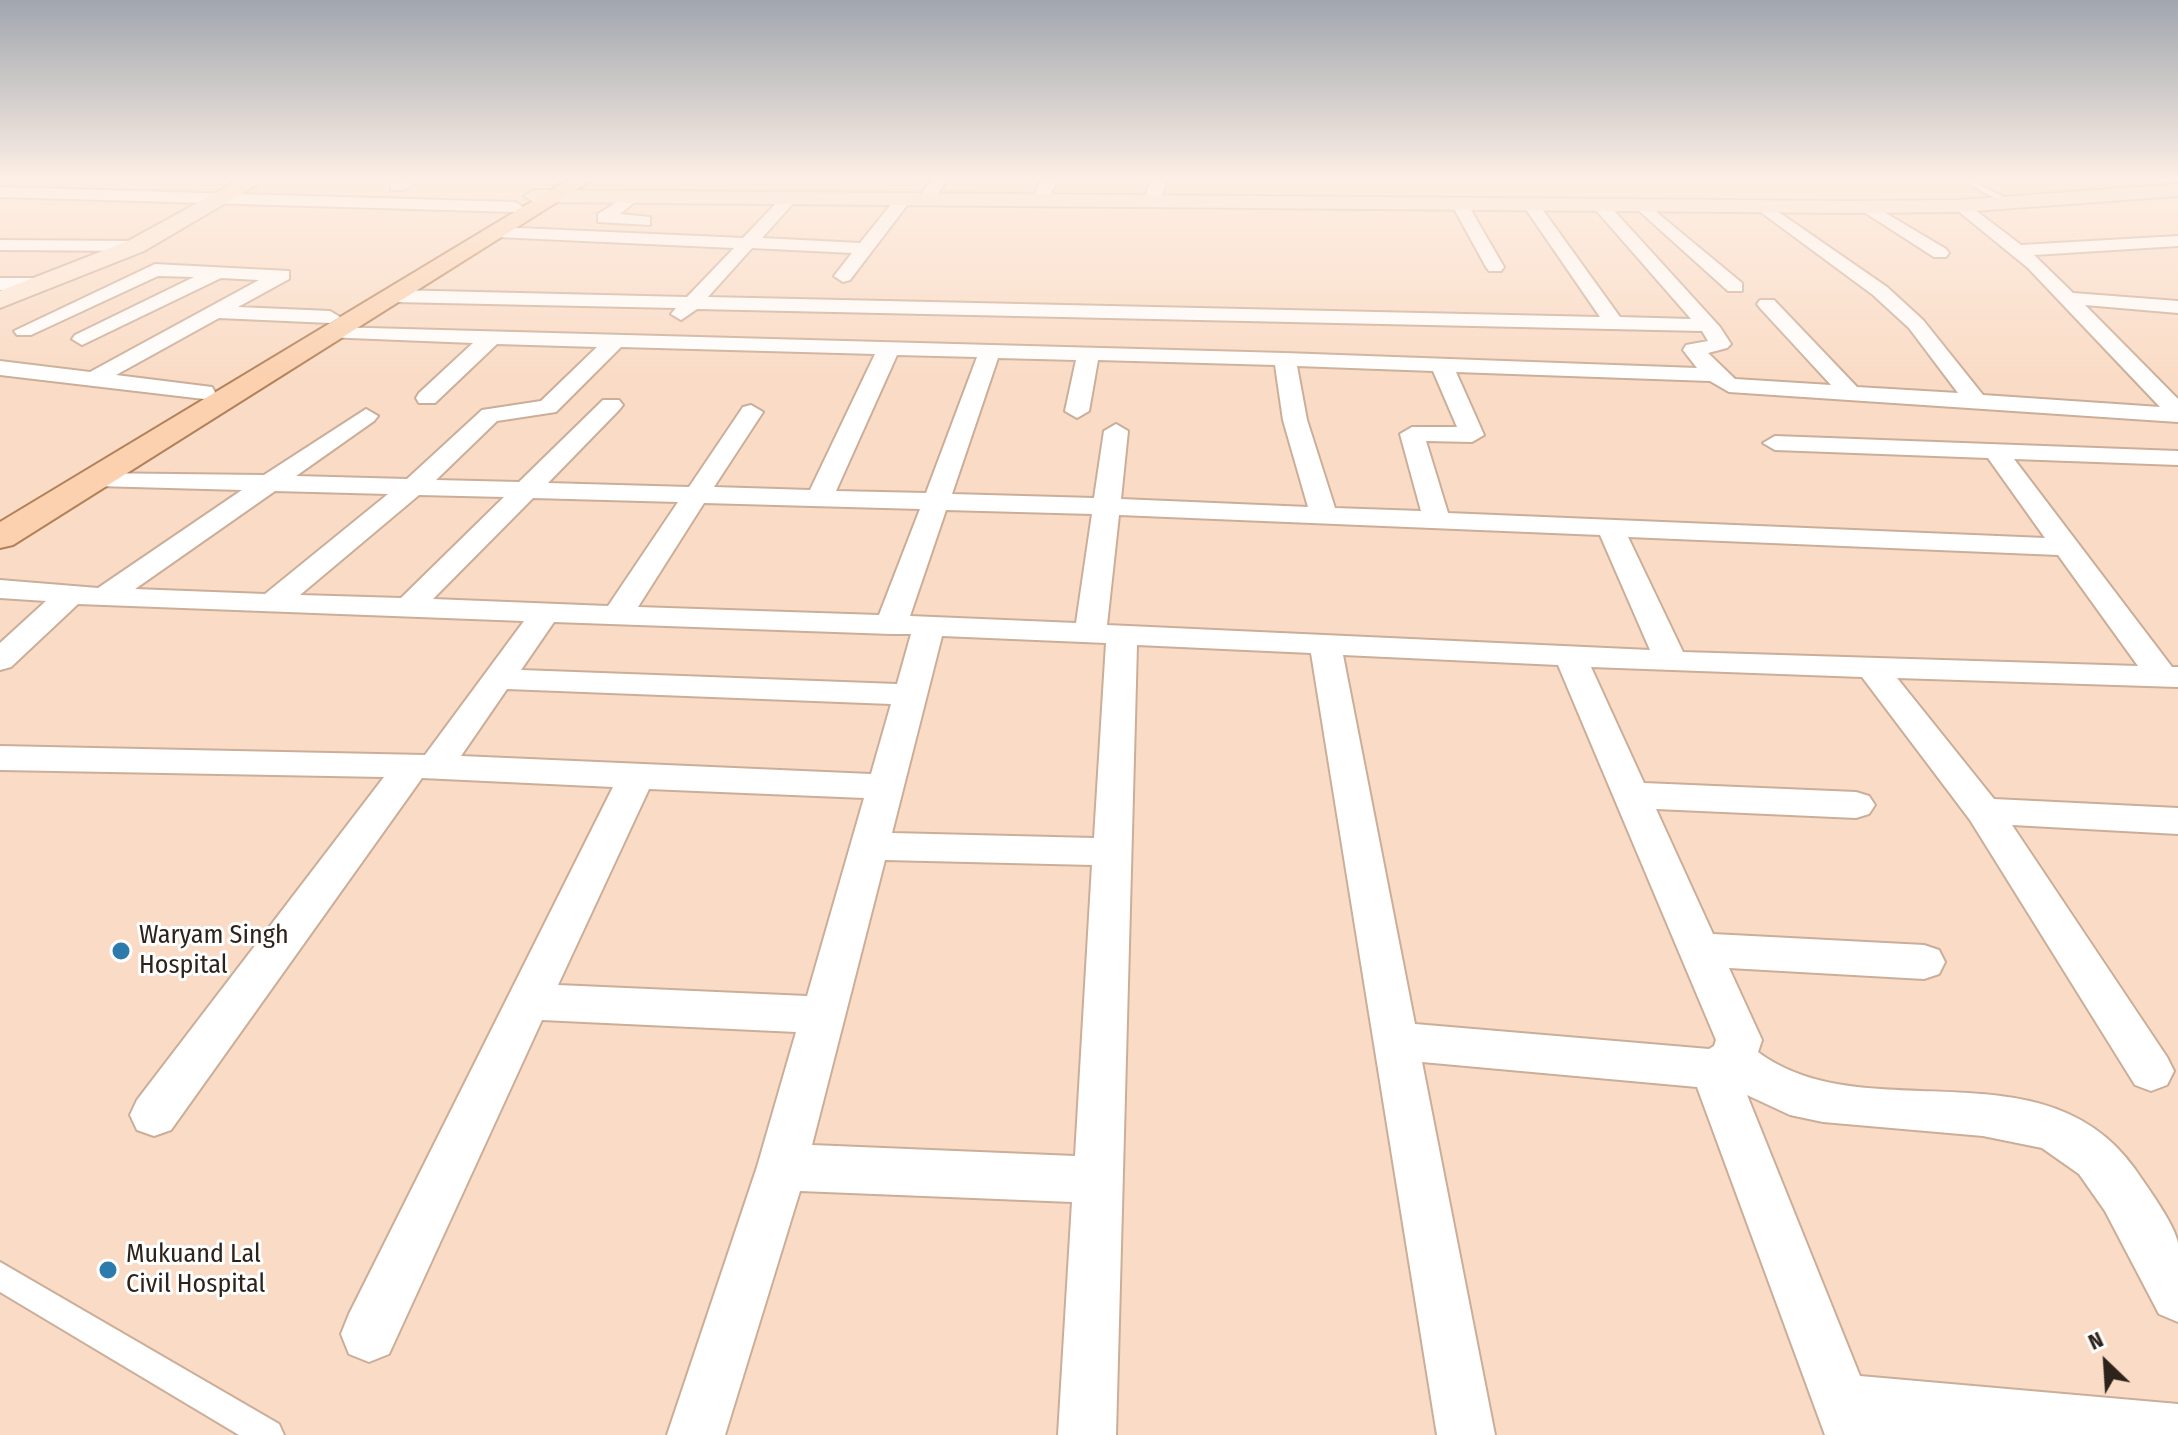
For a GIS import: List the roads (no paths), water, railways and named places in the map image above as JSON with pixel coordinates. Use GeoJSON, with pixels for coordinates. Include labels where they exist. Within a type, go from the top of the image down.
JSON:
{"type":"FeatureCollection","features":[{"type":"Feature","properties":{"kind":"main road"},"geometry":{"type":"LineString","coordinates":[[0,537],[460,245]]}},
{"type":"Feature","properties":{"kind":"main road"},"geometry":{"type":"LineString","coordinates":[[0,512],[204,392],[331,325],[394,296],[476,245]]}},
{"type":"Feature","properties":{"kind":"street"},"geometry":{"type":"LineString","coordinates":[[0,245],[136,246]]}},
{"type":"Feature","properties":{"kind":"street"},"geometry":{"type":"LineString","coordinates":[[658,342],[744,245]]}},
{"type":"Feature","properties":{"kind":"street"},"geometry":{"type":"LineString","coordinates":[[792,245],[862,248]]}},
{"type":"Feature","properties":{"kind":"street"},"geometry":{"type":"LineString","coordinates":[[843,276],[865,245]]}},
{"type":"Feature","properties":{"kind":"street"},"geometry":{"type":"LineString","coordinates":[[1483,245],[1495,267]]}},
{"type":"Feature","properties":{"kind":"street"},"geometry":{"type":"LineString","coordinates":[[1559,245],[1615,324]]}},
{"type":"Feature","properties":{"kind":"street"},"geometry":{"type":"LineString","coordinates":[[1636,245],[1708,325],[1720,344],[1694,350],[1715,375],[1736,387],[1848,390],[2178,414]]}},
{"type":"Feature","properties":{"kind":"street"},"geometry":{"type":"LineString","coordinates":[[1687,245],[1735,287]]}},
{"type":"Feature","properties":{"kind":"street"},"geometry":{"type":"LineString","coordinates":[[1816,245],[1880,291],[1916,324],[1974,399]]}},
{"type":"Feature","properties":{"kind":"street"},"geometry":{"type":"LineString","coordinates":[[1927,245],[1940,253]]}},
{"type":"Feature","properties":{"kind":"street"},"geometry":{"type":"LineString","coordinates":[[2010,245],[2141,371],[2178,414]]}},
{"type":"Feature","properties":{"kind":"street"},"geometry":{"type":"LineString","coordinates":[[2018,251],[2118,245]]}},
{"type":"Feature","properties":{"kind":"street"},"geometry":{"type":"LineString","coordinates":[[2154,245],[2178,263]]}},
{"type":"Feature","properties":{"kind":"street"},"geometry":{"type":"LineString","coordinates":[[0,300],[136,246]]}},
{"type":"Feature","properties":{"kind":"street"},"geometry":{"type":"LineString","coordinates":[[93,379],[218,312],[282,275],[223,270],[155,270],[24,331],[152,347]]}},
{"type":"Feature","properties":{"kind":"street"},"geometry":{"type":"LineString","coordinates":[[82,339],[223,270]]}},
{"type":"Feature","properties":{"kind":"street"},"geometry":{"type":"LineString","coordinates":[[0,284],[41,284]]}},
{"type":"Feature","properties":{"kind":"street"},"geometry":{"type":"LineString","coordinates":[[394,296],[1708,325]]}},
{"type":"Feature","properties":{"kind":"street"},"geometry":{"type":"LineString","coordinates":[[2068,298],[2178,307]]}},
{"type":"Feature","properties":{"kind":"street"},"geometry":{"type":"LineString","coordinates":[[1767,304],[1848,390]]}},
{"type":"Feature","properties":{"kind":"street"},"geometry":{"type":"LineString","coordinates":[[218,312],[331,325],[492,337],[1285,359],[1715,375]]}},
{"type":"Feature","properties":{"kind":"street"},"geometry":{"type":"LineString","coordinates":[[427,398],[492,337]]}},
{"type":"Feature","properties":{"kind":"street"},"geometry":{"type":"LineString","coordinates":[[272,603],[413,487],[490,415],[548,407],[616,340]]}},
{"type":"Feature","properties":{"kind":"street"},"geometry":{"type":"LineString","coordinates":[[819,498],[889,348]]}},
{"type":"Feature","properties":{"kind":"street"},"geometry":{"type":"LineString","coordinates":[[696,1435],[782,1167],[911,695],[910,626],[938,502],[990,351]]}},
{"type":"Feature","properties":{"kind":"street"},"geometry":{"type":"LineString","coordinates":[[1077,411],[1088,354]]}},
{"type":"Feature","properties":{"kind":"street"},"geometry":{"type":"LineString","coordinates":[[1285,359],[1295,420],[1324,516]]}},
{"type":"Feature","properties":{"kind":"street"},"geometry":{"type":"LineString","coordinates":[[1437,521],[1412,434],[1472,435],[1442,366]]}},
{"type":"Feature","properties":{"kind":"street"},"geometry":{"type":"LineString","coordinates":[[0,368],[204,392]]}},
{"type":"Feature","properties":{"kind":"street"},"geometry":{"type":"LineString","coordinates":[[0,382],[26,370]]}},
{"type":"Feature","properties":{"kind":"street"},"geometry":{"type":"LineString","coordinates":[[2141,371],[2178,374]]}},
{"type":"Feature","properties":{"kind":"street"},"geometry":{"type":"LineString","coordinates":[[408,608],[611,405]]}},
{"type":"Feature","properties":{"kind":"street"},"geometry":{"type":"LineString","coordinates":[[617,615],[751,412]]}},
{"type":"Feature","properties":{"kind":"street"},"geometry":{"type":"LineString","coordinates":[[104,597],[366,416]]}},
{"type":"Feature","properties":{"kind":"street"},"geometry":{"type":"LineString","coordinates":[[1087,1435],[1111,852],[1104,506],[1116,431]]}},
{"type":"Feature","properties":{"kind":"street"},"geometry":{"type":"LineString","coordinates":[[1775,443],[2178,458]]}},
{"type":"Feature","properties":{"kind":"street"},"geometry":{"type":"LineString","coordinates":[[1995,451],[2063,547],[2170,677]]}},
{"type":"Feature","properties":{"kind":"street"},"geometry":{"type":"LineString","coordinates":[[96,478],[1104,506],[2063,547]]}},
{"type":"Feature","properties":{"kind":"street"},"geometry":{"type":"LineString","coordinates":[[1611,529],[1671,661]]}},
{"type":"Feature","properties":{"kind":"street"},"geometry":{"type":"LineString","coordinates":[[0,589],[104,597],[1106,634],[1671,661],[2170,677]]}},
{"type":"Feature","properties":{"kind":"street"},"geometry":{"type":"LineString","coordinates":[[0,660],[70,595]]}},
{"type":"Feature","properties":{"kind":"street"},"geometry":{"type":"LineString","coordinates":[[154,1115],[424,766],[497,679],[545,613]]}},
{"type":"Feature","properties":{"kind":"street"},"geometry":{"type":"LineString","coordinates":[[1325,645],[1466,1435]]}},
{"type":"Feature","properties":{"kind":"street"},"geometry":{"type":"LineString","coordinates":[[1570,656],[1739,1040],[1723,1064]]}},
{"type":"Feature","properties":{"kind":"street"},"geometry":{"type":"LineString","coordinates":[[1871,667],[1983,811],[2151,1071]]}},
{"type":"Feature","properties":{"kind":"street"},"geometry":{"type":"LineString","coordinates":[[497,679],[911,695]]}},
{"type":"Feature","properties":{"kind":"street"},"geometry":{"type":"LineString","coordinates":[[0,758],[424,766],[885,787]]}},
{"type":"Feature","properties":{"kind":"street"},"geometry":{"type":"LineString","coordinates":[[369,1334],[636,778]]}},
{"type":"Feature","properties":{"kind":"street"},"geometry":{"type":"LineString","coordinates":[[1633,795],[1856,805]]}},
{"type":"Feature","properties":{"kind":"street"},"geometry":{"type":"LineString","coordinates":[[1983,811],[2178,821]]}},
{"type":"Feature","properties":{"kind":"street"},"geometry":{"type":"LineString","coordinates":[[869,846],[1111,852]]}},
{"type":"Feature","properties":{"kind":"street"},"geometry":{"type":"LineString","coordinates":[[1702,950],[1924,962]]}},
{"type":"Feature","properties":{"kind":"street"},"geometry":{"type":"LineString","coordinates":[[528,1002],[823,1015]]}},
{"type":"Feature","properties":{"kind":"street"},"geometry":{"type":"LineString","coordinates":[[1397,1041],[1723,1064],[1788,1094],[1822,1101],[2025,1121],[2059,1131],[2085,1147],[2107,1170],[2178,1295]]}},
{"type":"Feature","properties":{"kind":"street"},"geometry":{"type":"LineString","coordinates":[[1723,1064],[1847,1419],[2178,1433]]}},
{"type":"Feature","properties":{"kind":"street"},"geometry":{"type":"LineString","coordinates":[[782,1167],[1096,1180]]}},
{"type":"Feature","properties":{"kind":"lane"},"geometry":{"type":"LineString","coordinates":[[0,1276],[268,1435]]}},
{"type":"Feature","properties":{"kind":"place","name":"Waryam Singh Hospital"},"geometry":{"type":"Point","coordinates":[121,951]}},
{"type":"Feature","properties":{"kind":"place","name":"Mukuand Lal Civil Hospital"},"geometry":{"type":"Point","coordinates":[108,1270]}}]}
